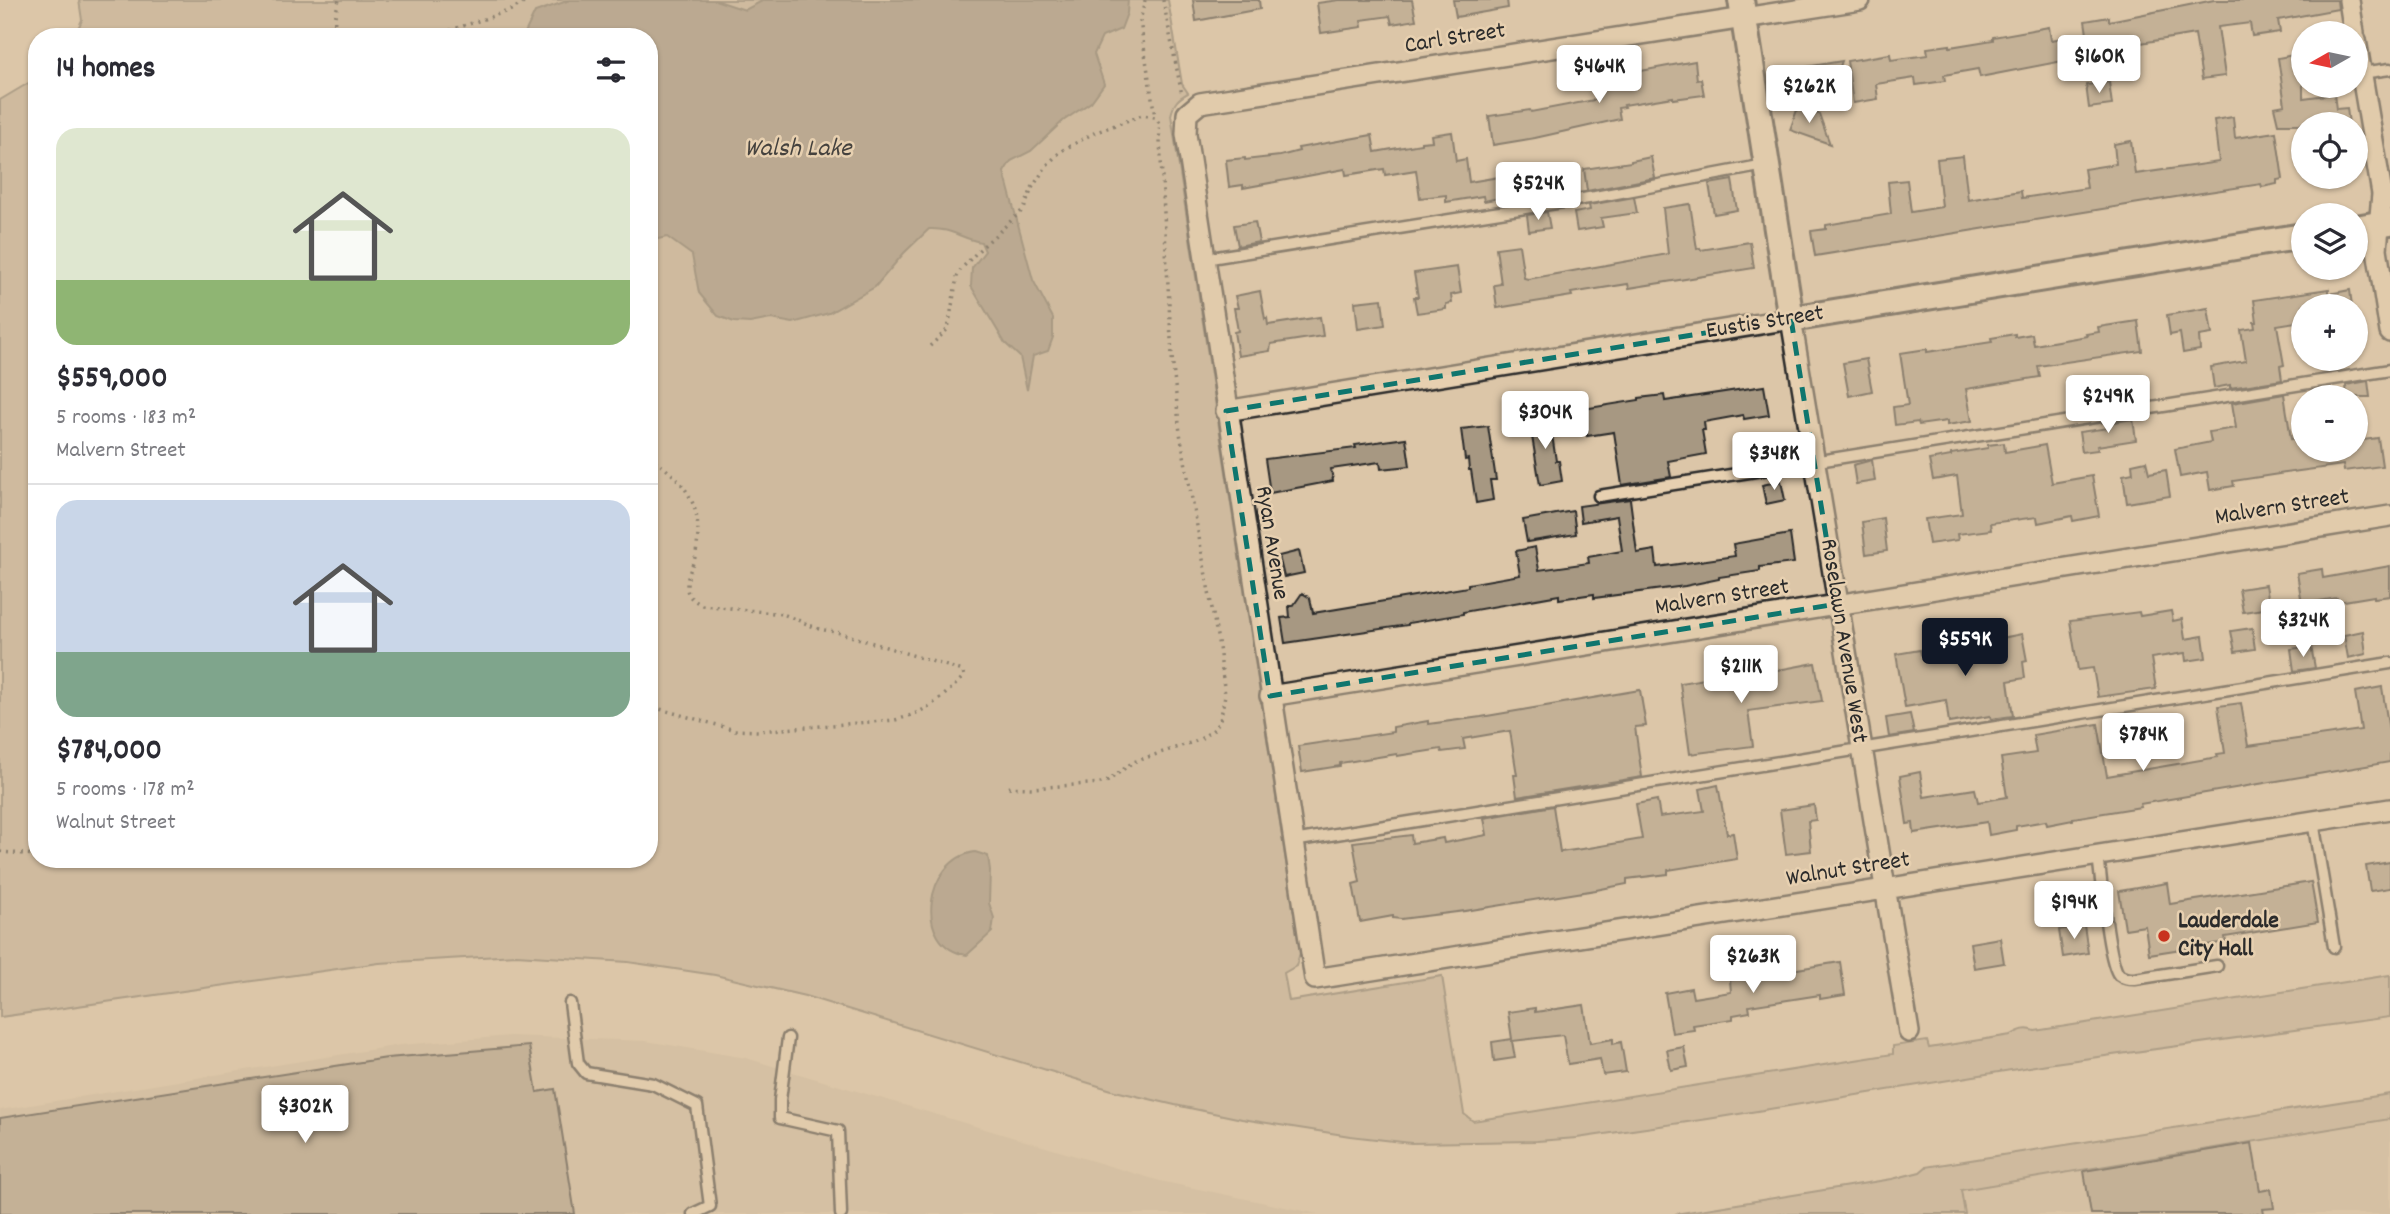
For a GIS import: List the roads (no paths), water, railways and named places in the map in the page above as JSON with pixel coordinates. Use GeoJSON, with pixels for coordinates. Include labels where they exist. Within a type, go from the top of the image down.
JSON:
{"type":"FeatureCollection","features":[{"type":"Feature","properties":{"kind":"street","name":"Carl Street"},"geometry":{"type":"LineString","coordinates":[[1190,111],[1200,103],[1742,10],[1860,0]]}},
{"type":"Feature","properties":{"kind":"street"},"geometry":{"type":"LineString","coordinates":[[2349,0],[2352,21]]}},
{"type":"Feature","properties":{"kind":"street","name":"Roselawn Avenue West"},"geometry":{"type":"LineString","coordinates":[[1742,10],[1909,1032]]}},
{"type":"Feature","properties":{"kind":"street"},"geometry":{"type":"LineString","coordinates":[[2365,98],[2382,194],[2385,223],[2377,249],[2390,332]]}},
{"type":"Feature","properties":{"kind":"street","name":"Ryan Avenue"},"geometry":{"type":"LineString","coordinates":[[1190,111],[1185,134],[1203,259],[1315,979]]}},
{"type":"Feature","properties":{"kind":"street","name":"Eustis Street"},"geometry":{"type":"LineString","coordinates":[[1226,411],[2291,238]]}},
{"type":"Feature","properties":{"kind":"street","name":"Malvern Street"},"geometry":{"type":"LineString","coordinates":[[1270,696],[2390,516]]}},
{"type":"Feature","properties":{"kind":"street","name":"Walnut Street"},"geometry":{"type":"LineString","coordinates":[[1315,979],[2390,809]]}},
{"type":"Feature","properties":{"kind":"lane"},"geometry":{"type":"LineString","coordinates":[[2368,72],[2390,69]]}},
{"type":"Feature","properties":{"kind":"lane"},"geometry":{"type":"LineString","coordinates":[[1203,259],[1595,197],[1767,165]]}},
{"type":"Feature","properties":{"kind":"lane"},"geometry":{"type":"LineString","coordinates":[[1599,496],[2390,370]]}},
{"type":"Feature","properties":{"kind":"lane"},"geometry":{"type":"LineString","coordinates":[[1293,841],[2390,663]]}},
{"type":"Feature","properties":{"kind":"lane"},"geometry":{"type":"LineString","coordinates":[[2313,821],[2334,947]]}},
{"type":"Feature","properties":{"kind":"lane"},"geometry":{"type":"LineString","coordinates":[[2098,855],[2112,955],[2118,974],[2125,979],[2135,979],[2217,966]]}},
{"type":"Feature","properties":{"kind":"lane"},"geometry":{"type":"LineString","coordinates":[[570,1003],[578,1063],[586,1073],[653,1084],[697,1106],[710,1206],[693,1214]]}},
{"type":"Feature","properties":{"kind":"lane"},"geometry":{"type":"LineString","coordinates":[[788,1038],[780,1118],[838,1131],[841,1214]]}},
{"type":"Feature","properties":{"kind":"water","name":"Walsh Lake"},"geometry":{"type":"Polygon","coordinates":[[[570,0],[715,0],[745,10],[764,0],[1128,0],[1121,29],[1102,37],[1094,54],[1104,84],[1091,102],[1063,121],[1031,151],[1011,161],[1004,172],[1033,280],[1053,318],[1053,337],[1048,351],[1033,356],[1027,390],[1020,357],[1005,343],[971,286],[972,268],[985,251],[981,242],[944,230],[929,229],[875,287],[829,313],[793,323],[771,319],[750,323],[734,322],[718,316],[699,293],[692,255],[667,237],[658,239],[658,28],[527,28],[535,12],[570,0]]]}},
{"type":"Feature","properties":{"kind":"water"},"geometry":{"type":"Polygon","coordinates":[[[975,852],[988,856],[989,903],[994,918],[992,932],[967,955],[950,949],[938,937],[932,921],[932,903],[936,886],[945,870],[958,858],[975,852]]]}},
{"type":"Feature","properties":{"kind":"place","name":"Lauderdale City Hall"},"geometry":{"type":"Point","coordinates":[2164,936]}}]}
